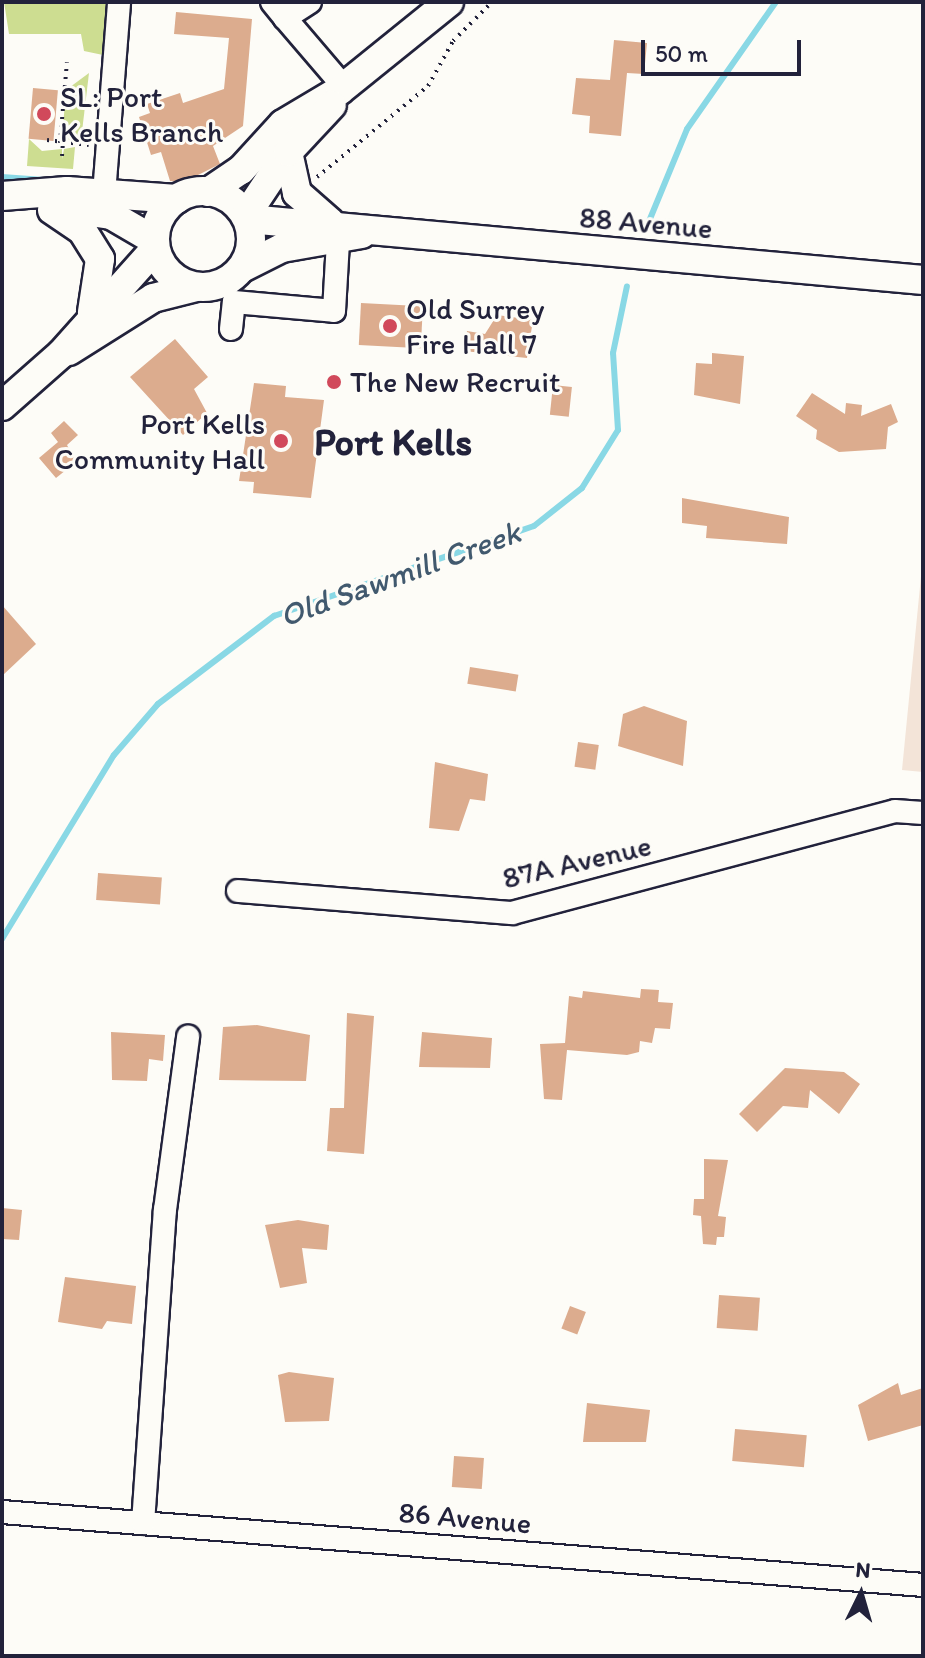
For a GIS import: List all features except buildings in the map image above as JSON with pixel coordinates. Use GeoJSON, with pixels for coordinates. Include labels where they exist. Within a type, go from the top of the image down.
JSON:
{"type":"FeatureCollection","features":[{"type":"Feature","properties":{"kind":"main road"},"geometry":{"type":"LineString","coordinates":[[42,203],[104,194],[177,199],[208,192],[241,170],[283,124],[342,88],[449,2]]}},
{"type":"Feature","properties":{"kind":"main road"},"geometry":{"type":"LineString","coordinates":[[2,406],[61,354],[153,298],[222,284],[242,268],[250,247],[247,217],[288,152],[342,88]]}},
{"type":"Feature","properties":{"kind":"main road"},"geometry":{"type":"LineString","coordinates":[[288,152],[297,193],[344,232]]}},
{"type":"Feature","properties":{"kind":"main road"},"geometry":{"type":"LineString","coordinates":[[208,192],[247,217]]}},
{"type":"Feature","properties":{"kind":"main road"},"geometry":{"type":"LineString","coordinates":[[2,196],[111,215],[155,245],[169,274],[196,287]]}},
{"type":"Feature","properties":{"kind":"main road"},"geometry":{"type":"LineString","coordinates":[[61,354],[92,312],[155,245],[160,217],[177,199]]}},
{"type":"Feature","properties":{"kind":"main road"},"geometry":{"type":"LineString","coordinates":[[42,203],[82,230],[100,259],[92,312]]}},
{"type":"Feature","properties":{"kind":"main road","name":"88 Avenue"},"geometry":{"type":"LineString","coordinates":[[247,217],[344,232],[923,280]]}},
{"type":"Feature","properties":{"kind":"main road","name":"88 Avenue"},"geometry":{"type":"LineString","coordinates":[[242,268],[282,248],[344,232]]}},
{"type":"Feature","properties":{"kind":"street"},"geometry":{"type":"LineString","coordinates":[[104,194],[119,2]]}},
{"type":"Feature","properties":{"kind":"street"},"geometry":{"type":"LineString","coordinates":[[310,2],[278,10],[342,88]]}},
{"type":"Feature","properties":{"kind":"street"},"geometry":{"type":"LineString","coordinates":[[231,329],[234,302],[334,311],[344,232]]}},
{"type":"Feature","properties":{"kind":"street","name":"87A Avenue"},"geometry":{"type":"LineString","coordinates":[[238,891],[512,913],[895,811],[923,813]]}},
{"type":"Feature","properties":{"kind":"street"},"geometry":{"type":"LineString","coordinates":[[143,1523],[161,1254],[188,1037]]}},
{"type":"Feature","properties":{"kind":"street","name":"86 Avenue"},"geometry":{"type":"LineString","coordinates":[[2,1512],[923,1585]]}},
{"type":"Feature","properties":{"kind":"path"},"geometry":{"type":"LineString","coordinates":[[303,189],[428,86],[453,41],[492,2]]}},
{"type":"Feature","properties":{"kind":"path"},"geometry":{"type":"LineString","coordinates":[[62,156],[67,62]]}},
{"type":"Feature","properties":{"kind":"path"},"geometry":{"type":"LineString","coordinates":[[47,140],[73,144]]}},
{"type":"Feature","properties":{"kind":"shaded area"},"geometry":{"type":"Polygon","coordinates":[[[923,556],[923,772],[902,770],[923,556]]]}},
{"type":"Feature","properties":{"kind":"green space"},"geometry":{"type":"Polygon","coordinates":[[[4,2],[108,2],[103,55],[84,51],[81,34],[9,34],[4,2]]]}},
{"type":"Feature","properties":{"kind":"green space"},"geometry":{"type":"Polygon","coordinates":[[[89,73],[81,140],[62,139],[66,90],[89,73]]]}},
{"type":"Feature","properties":{"kind":"green space"},"geometry":{"type":"Polygon","coordinates":[[[29,139],[42,151],[62,149],[62,159],[64,149],[75,147],[73,169],[27,166],[29,139]]]}},
{"type":"Feature","properties":{"kind":"waterway","name":"Old Sawmill Creek"},"geometry":{"type":"LineString","coordinates":[[645,231],[687,129],[776,2]]}},
{"type":"Feature","properties":{"kind":"waterway"},"geometry":{"type":"LineString","coordinates":[[2,177],[44,180]]}},
{"type":"Feature","properties":{"kind":"waterway","name":"Old Sawmill Creek"},"geometry":{"type":"LineString","coordinates":[[2,939],[114,755],[158,704],[274,616],[534,526],[582,488],[618,430],[613,353],[627,286]]}},
{"type":"Feature","properties":{"kind":"place","name":"SL: Port Kells Branch"},"geometry":{"type":"Point","coordinates":[44,114]}},
{"type":"Feature","properties":{"kind":"place","name":"Old Surrey Fire Hall 7"},"geometry":{"type":"Point","coordinates":[390,326]}},
{"type":"Feature","properties":{"kind":"place","name":"The New Recruit"},"geometry":{"type":"Point","coordinates":[334,382]}},
{"type":"Feature","properties":{"kind":"place","name":"Port Kells Community Hall"},"geometry":{"type":"Point","coordinates":[281,441]}},
{"type":"Feature","properties":{"kind":"district","name":"Port Kells"},"geometry":{"type":"Point","coordinates":[393,443]}}]}
